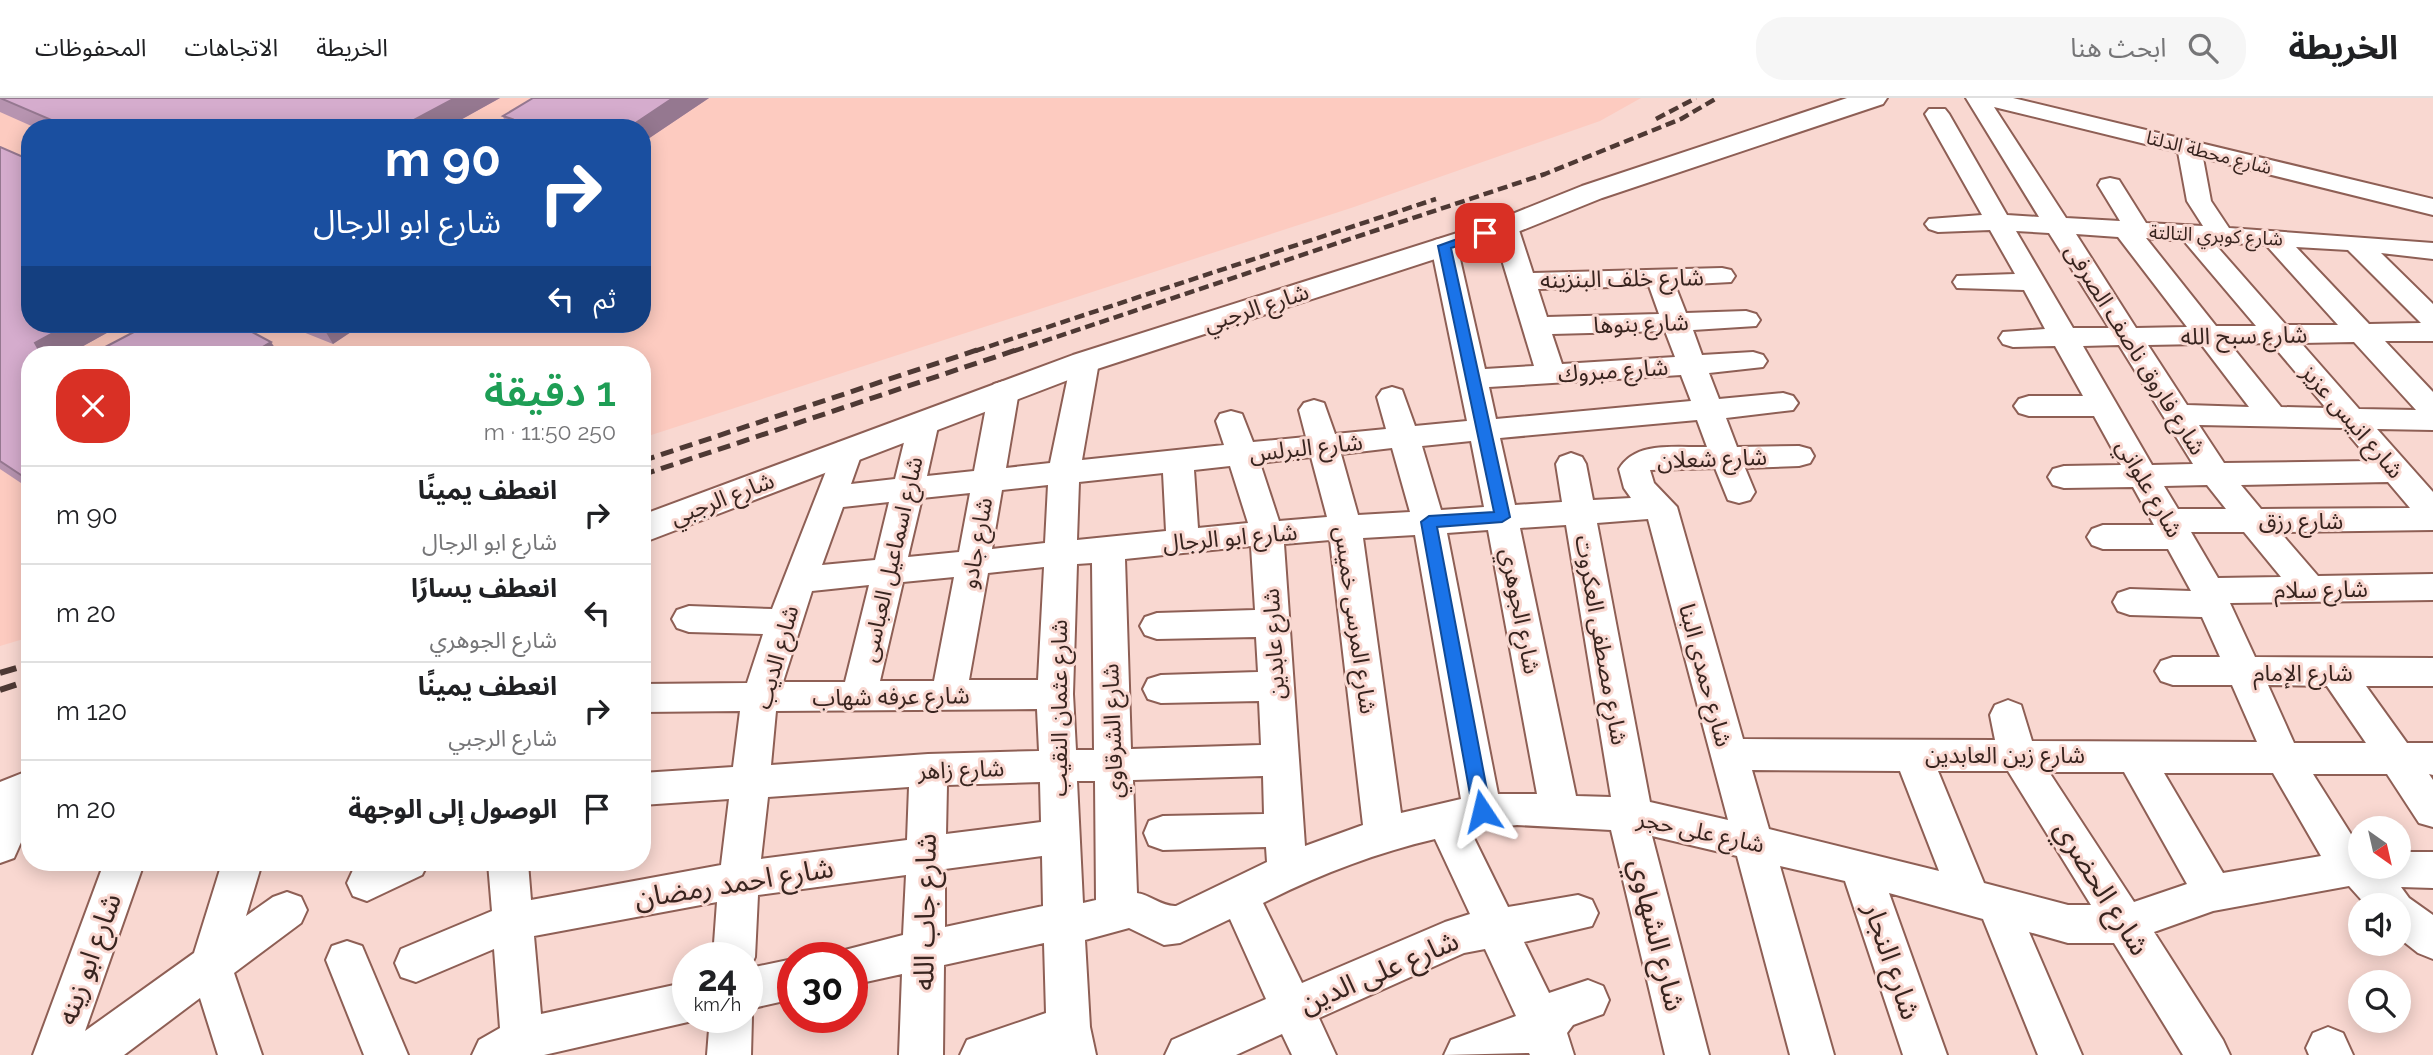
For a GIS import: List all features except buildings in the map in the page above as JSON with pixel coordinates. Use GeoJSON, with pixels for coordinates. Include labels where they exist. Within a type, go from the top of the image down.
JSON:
{"type":"FeatureCollection","features":[{"type":"Feature","properties":{"kind":"main road","name":"شارع الرجبي"},"geometry":{"type":"LineString","coordinates":[[651,527],[1084,362],[1505,227],[1641,175],[1874,98]]}},
{"type":"Feature","properties":{"kind":"street","name":"شارع فاروق ناصف الصرفى"},"geometry":{"type":"LineString","coordinates":[[1978,98],[2215,474],[2310,590]]}},
{"type":"Feature","properties":{"kind":"street","name":"شارع محطة الدلتا"},"geometry":{"type":"LineString","coordinates":[[1986,98],[2424,205]]}},
{"type":"Feature","properties":{"kind":"street","name":"شارع علواني"},"geometry":{"type":"LineString","coordinates":[[1937,114],[2211,598],[2282,755],[2348,859]]}},
{"type":"Feature","properties":{"kind":"street"},"geometry":{"type":"LineString","coordinates":[[1953,141],[2005,141]]}},
{"type":"Feature","properties":{"kind":"street"},"geometry":{"type":"LineString","coordinates":[[2189,148],[2198,223],[2269,229],[2433,410]]}},
{"type":"Feature","properties":{"kind":"street"},"geometry":{"type":"LineString","coordinates":[[2110,185],[2131,230],[2208,335],[2273,417]]}},
{"type":"Feature","properties":{"kind":"street"},"geometry":{"type":"LineString","coordinates":[[2424,205],[2433,221]]}},
{"type":"Feature","properties":{"kind":"street","name":"شارع كوبري التالتة"},"geometry":{"type":"LineString","coordinates":[[1938,224],[1998,222],[2131,230],[2198,223],[2221,235],[2269,229],[2354,243],[2433,251]]}},
{"type":"Feature","properties":{"kind":"street","name":"شارع انيس عزيز"},"geometry":{"type":"LineString","coordinates":[[2198,223],[2277,334],[2433,513]]}},
{"type":"Feature","properties":{"kind":"street"},"geometry":{"type":"LineString","coordinates":[[1505,227],[1551,374]]}},
{"type":"Feature","properties":{"kind":"street"},"geometry":{"type":"LineString","coordinates":[[2354,243],[2433,320]]}},
{"type":"Feature","properties":{"kind":"street","name":"شارع الجوهري"},"geometry":{"type":"LineString","coordinates":[[1444,246],[1502,517],[1560,811]]}},
{"type":"Feature","properties":{"kind":"street","name":"شارع خلف البنزينه"},"geometry":{"type":"LineString","coordinates":[[1522,281],[1722,276]]}},
{"type":"Feature","properties":{"kind":"street"},"geometry":{"type":"LineString","coordinates":[[1659,277],[1739,492]]}},
{"type":"Feature","properties":{"kind":"street"},"geometry":{"type":"LineString","coordinates":[[1966,282],[2033,282]]}},
{"type":"Feature","properties":{"kind":"street","name":"شارع بنوها"},"geometry":{"type":"LineString","coordinates":[[1536,327],[1746,320]]}},
{"type":"Feature","properties":{"kind":"street","name":"شارع سبح الله"},"geometry":{"type":"LineString","coordinates":[[2013,338],[2433,332]]}},
{"type":"Feature","properties":{"kind":"street","name":"شارع مبروك"},"geometry":{"type":"LineString","coordinates":[[1473,379],[1753,361]]}},
{"type":"Feature","properties":{"kind":"street","name":"شارع عثمان النقيب"},"geometry":{"type":"LineString","coordinates":[[1071,1041],[1063,923],[1055,694],[1064,473],[1084,362]]}},
{"type":"Feature","properties":{"kind":"street","name":"شارع جادو"},"geometry":{"type":"LineString","coordinates":[[949,695],[1004,391]]}},
{"type":"Feature","properties":{"kind":"street"},"geometry":{"type":"LineString","coordinates":[[1392,397],[1429,522],[1464,814],[1497,928],[1547,1041]]}},
{"type":"Feature","properties":{"kind":"street","name":"شارع البرلس"},"geometry":{"type":"LineString","coordinates":[[831,497],[1404,437],[1783,403]]}},
{"type":"Feature","properties":{"kind":"street"},"geometry":{"type":"LineString","coordinates":[[2029,406],[2103,405]]}},
{"type":"Feature","properties":{"kind":"street","name":"شارع المرسى خميس"},"geometry":{"type":"LineString","coordinates":[[1314,410],[1345,527],[1384,834]]}},
{"type":"Feature","properties":{"kind":"street"},"geometry":{"type":"LineString","coordinates":[[2177,415],[2433,420]]}},
{"type":"Feature","properties":{"kind":"street","name":"شارع عابدين"},"geometry":{"type":"LineString","coordinates":[[1231,421],[1267,533],[1287,871]]}},
{"type":"Feature","properties":{"kind":"street","name":"شارع اسماعيل العباسى"},"geometry":{"type":"LineString","coordinates":[[859,696],[924,422]]}},
{"type":"Feature","properties":{"kind":"street","name":"شارع الديب"},"geometry":{"type":"LineString","coordinates":[[735,942],[739,880],[761,697],[784,622],[848,450]]}},
{"type":"Feature","properties":{"kind":"street","name":"شارع شعلان"},"geometry":{"type":"LineString","coordinates":[[1661,507],[1640,488],[1634,469],[1648,459],[1800,456]]}},
{"type":"Feature","properties":{"kind":"street"},"geometry":{"type":"LineString","coordinates":[[1178,461],[1183,541]]}},
{"type":"Feature","properties":{"kind":"street","name":"شارع مصطفى العكروت"},"geometry":{"type":"LineString","coordinates":[[1571,464],[1630,815]]}},
{"type":"Feature","properties":{"kind":"street"},"geometry":{"type":"LineString","coordinates":[[2064,477],[2397,471]]}},
{"type":"Feature","properties":{"kind":"street","name":"شارع ابو الرجال"},"geometry":{"type":"LineString","coordinates":[[800,580],[1267,533],[1661,507]]}},
{"type":"Feature","properties":{"kind":"street","name":"شارع حمدى البنا"},"geometry":{"type":"LineString","coordinates":[[1661,507],[1751,842],[1812,1055]]}},
{"type":"Feature","properties":{"kind":"street","name":"شارع رزق"},"geometry":{"type":"LineString","coordinates":[[2103,537],[2253,520],[2433,520]]}},
{"type":"Feature","properties":{"kind":"street","name":"شارع الشرقاوي"},"geometry":{"type":"LineString","coordinates":[[1108,548],[1117,913]]}},
{"type":"Feature","properties":{"kind":"street","name":"شارع سلام"},"geometry":{"type":"LineString","coordinates":[[2130,602],[2310,590],[2433,587]]}},
{"type":"Feature","properties":{"kind":"street"},"geometry":{"type":"LineString","coordinates":[[689,619],[784,622]]}},
{"type":"Feature","properties":{"kind":"street"},"geometry":{"type":"LineString","coordinates":[[1157,626],[1272,624]]}},
{"type":"Feature","properties":{"kind":"street","name":"شارع الإمام"},"geometry":{"type":"LineString","coordinates":[[2173,671],[2433,672]]}},
{"type":"Feature","properties":{"kind":"street"},"geometry":{"type":"LineString","coordinates":[[2337,672],[2433,811]]}},
{"type":"Feature","properties":{"kind":"street"},"geometry":{"type":"LineString","coordinates":[[1161,689],[1276,686]]}},
{"type":"Feature","properties":{"kind":"street","name":"شارع عرفه شهاب"},"geometry":{"type":"LineString","coordinates":[[651,698],[1055,694]]}},
{"type":"Feature","properties":{"kind":"street","name":"شارع الحضري"},"geometry":{"type":"LineString","coordinates":[[2008,715],[2017,754],[2208,1055]]}},
{"type":"Feature","properties":{"kind":"street","name":"شارع زين العابدين"},"geometry":{"type":"LineString","coordinates":[[1728,754],[2282,755],[2433,759]]}},
{"type":"Feature","properties":{"kind":"street"},"geometry":{"type":"LineString","coordinates":[[1912,754],[2060,1055]]}},
{"type":"Feature","properties":{"kind":"street"},"geometry":{"type":"LineString","coordinates":[[2134,755],[2213,893]]}},
{"type":"Feature","properties":{"kind":"street","name":"شارع زاهر"},"geometry":{"type":"LineString","coordinates":[[651,788],[928,770],[1280,760]]}},
{"type":"Feature","properties":{"kind":"street","name":"شارع جاب الله"},"geometry":{"type":"LineString","coordinates":[[921,1055],[928,770]]}},
{"type":"Feature","properties":{"kind":"street"},"geometry":{"type":"LineString","coordinates":[[0,846],[18,794]]}},
{"type":"Feature","properties":{"kind":"street","name":"شارع على حجر"},"geometry":{"type":"LineString","coordinates":[[868,963],[1129,910],[1142,912],[1164,926],[1180,924],[1287,871],[1384,834],[1464,814],[1560,811],[1630,815],[1860,867],[2068,924],[2125,924],[2213,893],[2348,869]]}},
{"type":"Feature","properties":{"kind":"street","name":"شارع الشهاوي"},"geometry":{"type":"LineString","coordinates":[[1630,815],[1687,1055]]}},
{"type":"Feature","properties":{"kind":"street"},"geometry":{"type":"LineString","coordinates":[[1163,833],[1284,830]]}},
{"type":"Feature","properties":{"kind":"street","name":"شارع احمد رمضان"},"geometry":{"type":"LineString","coordinates":[[416,963],[511,922],[739,880],[1060,836]]}},
{"type":"Feature","properties":{"kind":"street","name":"شارع النجار"},"geometry":{"type":"LineString","coordinates":[[1860,867],[1925,1055]]}},
{"type":"Feature","properties":{"kind":"street","name":"شارع على حجر"},"geometry":{"type":"LineString","coordinates":[[2412,869],[2433,870]]}},
{"type":"Feature","properties":{"kind":"street","name":"شارع ابو زينه"},"geometry":{"type":"LineString","coordinates":[[55,1055],[121,871]]}},
{"type":"Feature","properties":{"kind":"street"},"geometry":{"type":"LineString","coordinates":[[240,871],[211,965],[240,1055]]}},
{"type":"Feature","properties":{"kind":"street"},"geometry":{"type":"LineString","coordinates":[[367,883],[392,871]]}},
{"type":"Feature","properties":{"kind":"street"},"geometry":{"type":"LineString","coordinates":[[508,871],[511,922],[508,1047],[672,1006]]}},
{"type":"Feature","properties":{"kind":"street","name":"شارع علواني"},"geometry":{"type":"LineString","coordinates":[[2365,879],[2380,893]]}},
{"type":"Feature","properties":{"kind":"street"},"geometry":{"type":"LineString","coordinates":[[1239,895],[1314,1055]]}},
{"type":"Feature","properties":{"kind":"street"},"geometry":{"type":"LineString","coordinates":[[88,1055],[287,910]]}},
{"type":"Feature","properties":{"kind":"street","name":"شارع على الدين"},"geometry":{"type":"LineString","coordinates":[[1187,1055],[1460,935],[1577,913]]}},
{"type":"Feature","properties":{"kind":"street"},"geometry":{"type":"LineString","coordinates":[[2411,923],[2433,940]]}},
{"type":"Feature","properties":{"kind":"street"},"geometry":{"type":"LineString","coordinates":[[347,960],[386,1055]]}},
{"type":"Feature","properties":{"kind":"street"},"geometry":{"type":"LineString","coordinates":[[1547,1041],[1559,1010],[1588,1000]]}},
{"type":"Feature","properties":{"kind":"street"},"geometry":{"type":"LineString","coordinates":[[729,1055],[730,1033]]}},
{"type":"Feature","properties":{"kind":"street"},"geometry":{"type":"LineString","coordinates":[[982,1055],[1071,1041]]}},
{"type":"Feature","properties":{"kind":"street"},"geometry":{"type":"LineString","coordinates":[[1466,1055],[1547,1041]]}},
{"type":"Feature","properties":{"kind":"shaded area"},"geometry":{"type":"Polygon","coordinates":[[[0,98],[1641,98],[1600,121],[1351,208],[651,435],[651,346],[21,346],[21,640],[0,646],[0,98]]]}},
{"type":"Feature","properties":{"kind":"railway"},"geometry":{"type":"LineString","coordinates":[[1656,119],[1696,98]]}},
{"type":"Feature","properties":{"kind":"railway"},"geometry":{"type":"LineString","coordinates":[[1014,351],[1545,174],[1681,119],[1717,98]]}},
{"type":"Feature","properties":{"kind":"railway"},"geometry":{"type":"LineString","coordinates":[[975,351],[1436,199]]}},
{"type":"Feature","properties":{"kind":"railway"},"geometry":{"type":"LineString","coordinates":[[651,458],[980,349]]}},
{"type":"Feature","properties":{"kind":"railway"},"geometry":{"type":"LineString","coordinates":[[651,472],[1019,349]]}},
{"type":"Feature","properties":{"kind":"railway"},"geometry":{"type":"LineString","coordinates":[[0,673],[21,667]]}},
{"type":"Feature","properties":{"kind":"railway"},"geometry":{"type":"LineString","coordinates":[[0,690],[21,683]]}},
{"type":"Feature","properties":{"kind":"route"},"geometry":{"type":"LineString","coordinates":[[1482,811],[1429,522],[1502,517],[1444,246],[1485,233]]}}]}
